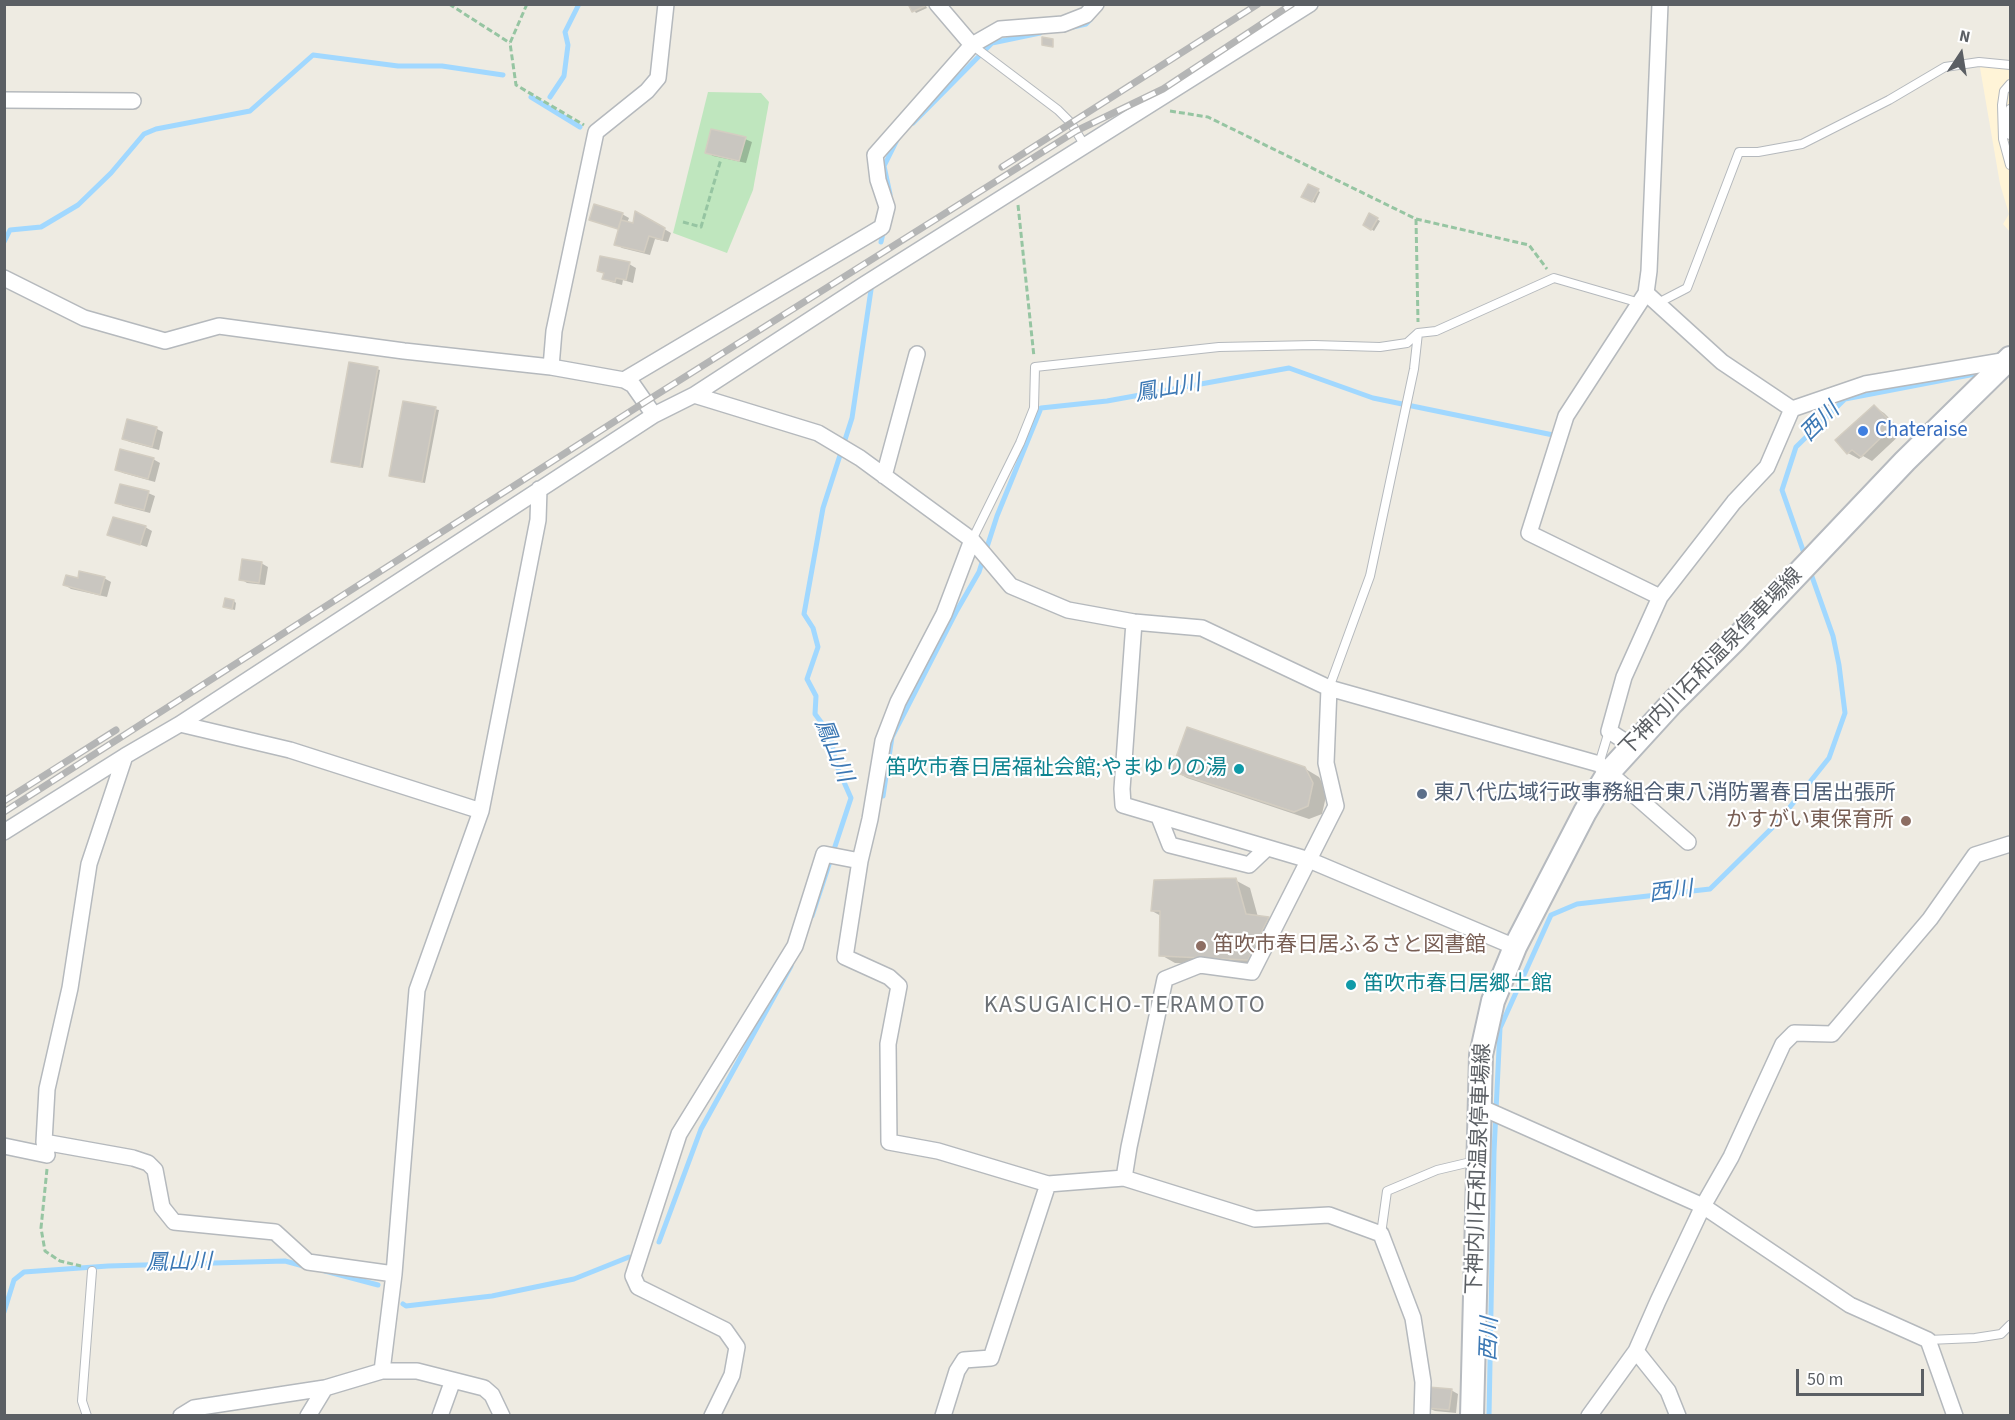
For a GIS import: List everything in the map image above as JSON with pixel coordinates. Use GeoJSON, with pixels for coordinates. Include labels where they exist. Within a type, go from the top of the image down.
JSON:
{"type":"FeatureCollection","features":[{"type":"Feature","properties":{"kind":"main road","name":"下神内川石和温泉停車場線"},"geometry":{"type":"LineString","coordinates":[[1472,1416],[1481,1055],[1493,1000],[1515,948],[1585,812],[1604,768],[1632,746],[1905,460],[2009,358]]}},
{"type":"Feature","properties":{"kind":"street"},"geometry":{"type":"LineString","coordinates":[[551,367],[554,331],[596,132],[647,91],[658,78],[666,4]]}},
{"type":"Feature","properties":{"kind":"street"},"geometry":{"type":"LineString","coordinates":[[938,4],[972,45]]}},
{"type":"Feature","properties":{"kind":"street"},"geometry":{"type":"LineString","coordinates":[[628,383],[882,227],[887,207],[878,180],[875,155],[972,45],[1000,29],[1063,24],[1086,15],[1096,4]]}},
{"type":"Feature","properties":{"kind":"street"},"geometry":{"type":"LineString","coordinates":[[4,832],[180,724],[654,415],[694,395],[865,284],[1310,4]]}},
{"type":"Feature","properties":{"kind":"street"},"geometry":{"type":"LineString","coordinates":[[1660,4],[1649,271],[1643,298],[1566,416],[1529,533],[1660,597]]}},
{"type":"Feature","properties":{"kind":"street"},"geometry":{"type":"LineString","coordinates":[[4,100],[133,102]]}},
{"type":"Feature","properties":{"kind":"street"},"geometry":{"type":"LineString","coordinates":[[4,278],[84,318],[165,341],[219,326],[404,351],[551,367],[628,383],[654,415]]}},
{"type":"Feature","properties":{"kind":"street"},"geometry":{"type":"LineString","coordinates":[[1643,298],[1658,303],[1722,362],[1792,410]]}},
{"type":"Feature","properties":{"kind":"street"},"geometry":{"type":"LineString","coordinates":[[884,476],[917,354]]}},
{"type":"Feature","properties":{"kind":"street"},"geometry":{"type":"LineString","coordinates":[[1632,746],[1608,731],[1624,677],[1660,597],[1734,502],[1767,467],[1792,410],[1865,384],[2009,358]]}},
{"type":"Feature","properties":{"kind":"street"},"geometry":{"type":"LineString","coordinates":[[694,395],[818,433],[860,458],[972,540],[1011,586],[1068,610],[1134,622],[1202,628],[1329,688],[1604,768],[1688,842]]}},
{"type":"Feature","properties":{"kind":"street"},"geometry":{"type":"LineString","coordinates":[[382,1371],[394,1274],[405,1111],[417,990],[481,811],[538,520],[539,489]]}},
{"type":"Feature","properties":{"kind":"street"},"geometry":{"type":"LineString","coordinates":[[972,540],[944,614],[898,702],[883,741],[870,819],[854,860],[845,957],[889,977],[900,986],[888,1044],[889,1142],[938,1152],[1048,1184],[1124,1178],[1255,1220],[1329,1215],[1381,1234],[1413,1318],[1423,1382],[1422,1416]]}},
{"type":"Feature","properties":{"kind":"street"},"geometry":{"type":"LineString","coordinates":[[1134,622],[1122,789],[1123,806],[1309,860],[1515,948]]}},
{"type":"Feature","properties":{"kind":"street"},"geometry":{"type":"LineString","coordinates":[[1124,1178],[1165,979],[1200,964],[1252,972],[1336,806],[1326,763],[1329,688]]}},
{"type":"Feature","properties":{"kind":"street"},"geometry":{"type":"LineString","coordinates":[[180,724],[290,750],[481,811]]}},
{"type":"Feature","properties":{"kind":"street"},"geometry":{"type":"LineString","coordinates":[[46,1149],[47,1089],[70,988],[89,864],[125,756]]}},
{"type":"Feature","properties":{"kind":"street"},"geometry":{"type":"LineString","coordinates":[[1160,818],[1170,845],[1249,865],[1267,848]]}},
{"type":"Feature","properties":{"kind":"street"},"geometry":{"type":"LineString","coordinates":[[1589,1416],[1636,1351],[1703,1206],[1731,1157],[1783,1044],[1794,1033],[1833,1034],[1930,919],[1975,855],[2010,844]]}},
{"type":"Feature","properties":{"kind":"street"},"geometry":{"type":"LineString","coordinates":[[712,1416],[732,1375],[737,1347],[725,1330],[638,1287],[633,1276],[679,1134],[795,946],[824,854],[854,860]]}},
{"type":"Feature","properties":{"kind":"street"},"geometry":{"type":"LineString","coordinates":[[1481,1107],[1703,1206],[1850,1305],[1928,1340],[1955,1416]]}},
{"type":"Feature","properties":{"kind":"street"},"geometry":{"type":"LineString","coordinates":[[4,1146],[134,1158],[148,1163],[155,1170],[162,1207],[174,1222],[275,1232],[308,1262],[394,1274]]}},
{"type":"Feature","properties":{"kind":"street"},"geometry":{"type":"LineString","coordinates":[[943,1416],[957,1371],[964,1360],[991,1358],[1048,1184]]}},
{"type":"Feature","properties":{"kind":"street"},"geometry":{"type":"LineString","coordinates":[[1636,1351],[1668,1391],[1678,1416]]}},
{"type":"Feature","properties":{"kind":"street"},"geometry":{"type":"LineString","coordinates":[[181,1416],[194,1408],[325,1388],[382,1371],[417,1371],[484,1388],[492,1395],[502,1416]]}},
{"type":"Feature","properties":{"kind":"street"},"geometry":{"type":"LineString","coordinates":[[440,1416],[453,1380]]}},
{"type":"Feature","properties":{"kind":"street"},"geometry":{"type":"LineString","coordinates":[[308,1416],[325,1388]]}},
{"type":"Feature","properties":{"kind":"lane"},"geometry":{"type":"LineString","coordinates":[[972,45],[1058,110],[1071,123],[1085,146]]}},
{"type":"Feature","properties":{"kind":"lane"},"geometry":{"type":"LineString","coordinates":[[1658,303],[1687,288],[1739,152],[1758,152],[1802,144],[1889,100],[1945,67],[1978,62],[2010,65]]}},
{"type":"Feature","properties":{"kind":"lane"},"geometry":{"type":"LineString","coordinates":[[2010,84],[2004,92],[2002,105],[2003,139],[2010,165]]}},
{"type":"Feature","properties":{"kind":"lane"},"geometry":{"type":"LineString","coordinates":[[2010,109],[2010,135]]}},
{"type":"Feature","properties":{"kind":"lane"},"geometry":{"type":"LineString","coordinates":[[972,540],[1020,443],[1034,408],[1035,368],[1219,347],[1380,346],[1407,342],[1418,333],[1436,331],[1554,278],[1643,298]]}},
{"type":"Feature","properties":{"kind":"lane"},"geometry":{"type":"LineString","coordinates":[[1329,688],[1370,576],[1414,369],[1418,333]]}},
{"type":"Feature","properties":{"kind":"lane"},"geometry":{"type":"LineString","coordinates":[[1604,768],[1608,731]]}},
{"type":"Feature","properties":{"kind":"lane"},"geometry":{"type":"LineString","coordinates":[[1381,1234],[1387,1191],[1437,1170],[1478,1161]]}},
{"type":"Feature","properties":{"kind":"lane"},"geometry":{"type":"LineString","coordinates":[[87,1416],[82,1401],[92,1272]]}},
{"type":"Feature","properties":{"kind":"lane"},"geometry":{"type":"LineString","coordinates":[[1928,1340],[1975,1338],[2001,1334],[2010,1325]]}},
{"type":"Feature","properties":{"kind":"path"},"geometry":{"type":"LineString","coordinates":[[449,4],[510,43]]}},
{"type":"Feature","properties":{"kind":"path"},"geometry":{"type":"LineString","coordinates":[[526,4],[510,43],[516,85],[596,132]]}},
{"type":"Feature","properties":{"kind":"path"},"geometry":{"type":"LineString","coordinates":[[1148,108],[1208,117],[1416,219],[1529,245],[1554,278]]}},
{"type":"Feature","properties":{"kind":"path"},"geometry":{"type":"LineString","coordinates":[[683,222],[701,227],[721,159]]}},
{"type":"Feature","properties":{"kind":"path"},"geometry":{"type":"LineString","coordinates":[[1016,190],[1035,368]]}},
{"type":"Feature","properties":{"kind":"path"},"geometry":{"type":"LineString","coordinates":[[1416,219],[1418,333]]}},
{"type":"Feature","properties":{"kind":"path"},"geometry":{"type":"LineString","coordinates":[[46,1149],[41,1228],[45,1251],[60,1261],[77,1263]]}},
{"type":"Feature","properties":{"kind":"shaded area"},"geometry":{"type":"Polygon","coordinates":[[[1979,62],[2010,65],[2010,232],[2003,224],[2009,214],[2000,184],[1979,62]]]}},
{"type":"Feature","properties":{"kind":"green space"},"geometry":{"type":"Polygon","coordinates":[[[708,92],[761,93],[769,102],[753,190],[727,253],[673,233],[708,92]]]}},
{"type":"Feature","properties":{"kind":"building"},"geometry":{"type":"Polygon","coordinates":[[[908,4],[924,4],[925,6],[912,12],[908,4]]]}},
{"type":"Feature","properties":{"kind":"building"},"geometry":{"type":"Polygon","coordinates":[[[1042,37],[1053,39],[1053,47],[1042,45],[1042,37]]]}},
{"type":"Feature","properties":{"kind":"building"},"geometry":{"type":"Polygon","coordinates":[[[711,129],[746,137],[739,161],[705,153],[711,129]]]}},
{"type":"Feature","properties":{"kind":"building"},"geometry":{"type":"Polygon","coordinates":[[[1308,184],[1319,189],[1312,202],[1301,197],[1308,184]]]}},
{"type":"Feature","properties":{"kind":"building"},"geometry":{"type":"Polygon","coordinates":[[[594,204],[623,213],[618,229],[589,220],[594,204]]]}},
{"type":"Feature","properties":{"kind":"building"},"geometry":{"type":"Polygon","coordinates":[[[635,211],[665,228],[662,240],[649,236],[644,252],[614,245],[621,220],[633,223],[635,211]]]}},
{"type":"Feature","properties":{"kind":"building"},"geometry":{"type":"Polygon","coordinates":[[[1369,213],[1378,218],[1371,230],[1363,225],[1369,213]]]}},
{"type":"Feature","properties":{"kind":"building"},"geometry":{"type":"Polygon","coordinates":[[[600,256],[630,262],[626,280],[616,278],[615,282],[602,279],[604,273],[597,271],[600,256]]]}},
{"type":"Feature","properties":{"kind":"building"},"geometry":{"type":"Polygon","coordinates":[[[349,362],[378,367],[360,467],[331,462],[349,362]]]}},
{"type":"Feature","properties":{"kind":"building"},"geometry":{"type":"Polygon","coordinates":[[[403,401],[436,407],[422,482],[389,476],[403,401]]]}},
{"type":"Feature","properties":{"kind":"building"},"geometry":{"type":"Polygon","coordinates":[[[1874,405],[1894,425],[1861,457],[1852,450],[1847,454],[1835,440],[1874,405]]]}},
{"type":"Feature","properties":{"kind":"building"},"geometry":{"type":"Polygon","coordinates":[[[127,419],[157,427],[152,447],[122,439],[127,419]]]}},
{"type":"Feature","properties":{"kind":"building"},"geometry":{"type":"Polygon","coordinates":[[[120,449],[154,458],[148,479],[115,470],[120,449]]]}},
{"type":"Feature","properties":{"kind":"building"},"geometry":{"type":"Polygon","coordinates":[[[120,484],[149,491],[144,510],[115,503],[120,484]]]}},
{"type":"Feature","properties":{"kind":"building"},"geometry":{"type":"Polygon","coordinates":[[[113,517],[146,526],[140,545],[107,535],[113,517]]]}},
{"type":"Feature","properties":{"kind":"building"},"geometry":{"type":"Polygon","coordinates":[[[242,559],[262,562],[259,583],[239,580],[242,559]]]}},
{"type":"Feature","properties":{"kind":"building"},"geometry":{"type":"Polygon","coordinates":[[[79,571],[105,577],[100,595],[63,585],[66,575],[78,578],[79,571]]]}},
{"type":"Feature","properties":{"kind":"building"},"geometry":{"type":"Polygon","coordinates":[[[225,598],[234,600],[232,609],[223,607],[225,598]]]}},
{"type":"Feature","properties":{"kind":"building","name":"笛吹市春日居福祉会館;やまゆりの湯"},"geometry":{"type":"Polygon","coordinates":[[[1187,727],[1305,767],[1313,783],[1308,806],[1294,812],[1171,771],[1187,727]]]}},
{"type":"Feature","properties":{"kind":"building"},"geometry":{"type":"Polygon","coordinates":[[[1236,878],[1246,914],[1269,917],[1248,960],[1159,956],[1160,911],[1151,911],[1154,880],[1236,878]]]}},
{"type":"Feature","properties":{"kind":"building"},"geometry":{"type":"Polygon","coordinates":[[[1428,1387],[1452,1389],[1449,1410],[1427,1408],[1428,1387]]]}},
{"type":"Feature","properties":{"kind":"waterway"},"geometry":{"type":"LineString","coordinates":[[550,97],[564,76],[568,45],[565,32],[579,4]]}},
{"type":"Feature","properties":{"kind":"waterway","name":"鳳山川"},"geometry":{"type":"LineString","coordinates":[[1073,27],[1086,24],[1091,19]]}},
{"type":"Feature","properties":{"kind":"waterway","name":"鳳山川"},"geometry":{"type":"LineString","coordinates":[[913,123],[992,43],[1040,33]]}},
{"type":"Feature","properties":{"kind":"waterway"},"geometry":{"type":"LineString","coordinates":[[4,242],[10,230],[41,227],[78,205],[111,173],[144,134],[156,129],[250,111],[313,55],[398,66],[442,66],[503,75]]}},
{"type":"Feature","properties":{"kind":"waterway"},"geometry":{"type":"LineString","coordinates":[[531,97],[580,127]]}},
{"type":"Feature","properties":{"kind":"waterway","name":"鳳山川"},"geometry":{"type":"LineString","coordinates":[[890,194],[884,166],[898,138]]}},
{"type":"Feature","properties":{"kind":"waterway","name":"鳳山川"},"geometry":{"type":"LineString","coordinates":[[881,242],[884,229]]}},
{"type":"Feature","properties":{"kind":"waterway","name":"鳳山川"},"geometry":{"type":"LineString","coordinates":[[812,916],[851,798],[836,764],[830,734],[815,714],[816,696],[807,679],[818,647],[813,628],[804,614],[823,508],[852,418],[872,283]]}},
{"type":"Feature","properties":{"kind":"waterway","name":"鳳山川"},"geometry":{"type":"LineString","coordinates":[[883,796],[892,737],[979,572],[997,516],[1041,408],[1107,401],[1289,368],[1373,398],[1558,436]]}},
{"type":"Feature","properties":{"kind":"waterway","name":"西川"},"geometry":{"type":"LineString","coordinates":[[1805,556],[1782,490],[1796,447],[1845,399],[1975,374]]}},
{"type":"Feature","properties":{"kind":"waterway","name":"西川"},"geometry":{"type":"LineString","coordinates":[[1489,1416],[1494,1152],[1500,1028],[1551,915],[1577,904],[1710,889],[1778,822],[1829,758],[1845,713],[1833,636],[1810,571]]}},
{"type":"Feature","properties":{"kind":"waterway","name":"鳳山川"},"geometry":{"type":"LineString","coordinates":[[659,1242],[701,1129],[791,966]]}},
{"type":"Feature","properties":{"kind":"waterway","name":"鳳山川"},"geometry":{"type":"LineString","coordinates":[[403,1304],[406,1306],[492,1296],[574,1279],[629,1257]]}},
{"type":"Feature","properties":{"kind":"waterway","name":"鳳山川"},"geometry":{"type":"LineString","coordinates":[[4,1312],[14,1280],[24,1272],[108,1266],[285,1261],[307,1267]]}},
{"type":"Feature","properties":{"kind":"waterway","name":"鳳山川"},"geometry":{"type":"LineString","coordinates":[[325,1271],[378,1285]]}},
{"type":"Feature","properties":{"kind":"railway"},"geometry":{"type":"LineString","coordinates":[[1002,167],[1258,4]]}},
{"type":"Feature","properties":{"kind":"railway"},"geometry":{"type":"LineString","coordinates":[[4,812],[645,402],[1076,131],[1163,89],[1292,4]]}},
{"type":"Feature","properties":{"kind":"railway"},"geometry":{"type":"LineString","coordinates":[[4,801],[116,730]]}},
{"type":"Feature","properties":{"kind":"place","name":"Chateraise"},"geometry":{"type":"Point","coordinates":[1863,431]}},
{"type":"Feature","properties":{"kind":"place","name":"笛吹市春日居福祉会館;やまゆりの湯"},"geometry":{"type":"Point","coordinates":[1239,769]}},
{"type":"Feature","properties":{"kind":"place","name":"東八代広域行政事務組合東八消防署春日居出張所"},"geometry":{"type":"Point","coordinates":[1422,794]}},
{"type":"Feature","properties":{"kind":"place","name":"かすがい東保育所"},"geometry":{"type":"Point","coordinates":[1906,821]}},
{"type":"Feature","properties":{"kind":"place","name":"笛吹市春日居ふるさと図書館"},"geometry":{"type":"Point","coordinates":[1201,946]}},
{"type":"Feature","properties":{"kind":"place","name":"笛吹市春日居郷土館"},"geometry":{"type":"Point","coordinates":[1351,985]}},
{"type":"Feature","properties":{"kind":"district","name":"KASUGAICHO-TERAMOTO"},"geometry":{"type":"Point","coordinates":[1125,1007]}}]}
